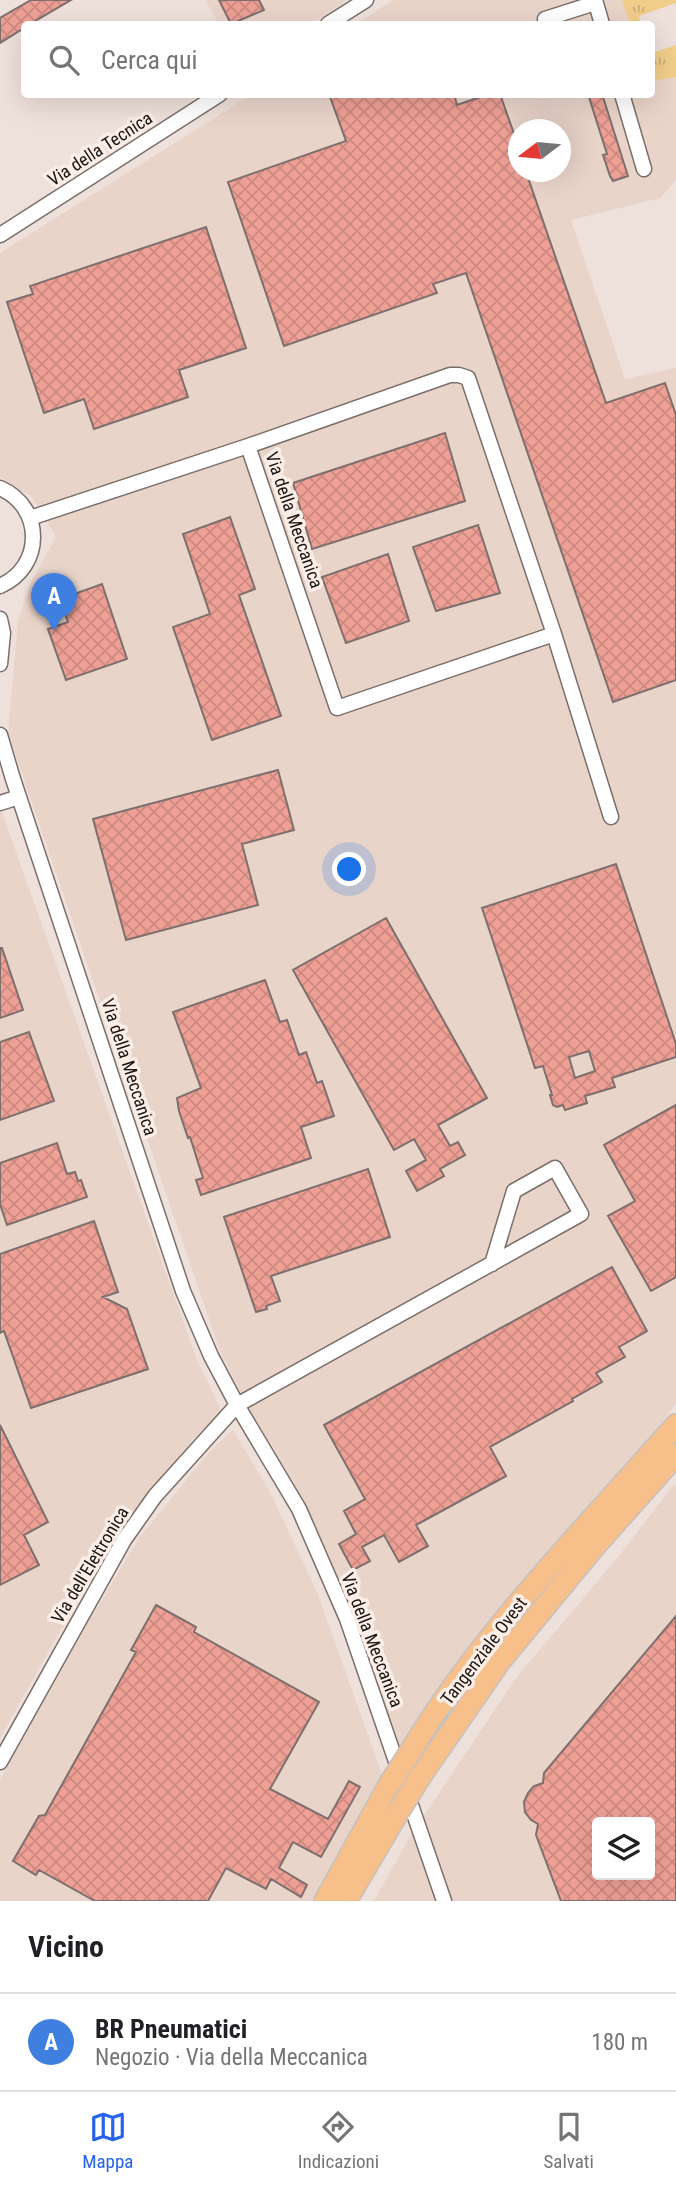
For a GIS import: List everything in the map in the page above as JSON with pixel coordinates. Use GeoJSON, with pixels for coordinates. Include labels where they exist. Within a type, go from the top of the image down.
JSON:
{"type":"FeatureCollection","features":[{"type":"Feature","properties":{"kind":"highway","name":"Tangenziale Ovest"},"geometry":{"type":"LineString","coordinates":[[325,1901],[389,1785],[479,1653],[526,1595],[676,1425]]}},
{"type":"Feature","properties":{"kind":"highway","name":"Tangenziale Ovest"},"geometry":{"type":"LineString","coordinates":[[346,1901],[422,1773],[500,1661],[594,1547],[676,1455]]}},
{"type":"Feature","properties":{"kind":"street"},"geometry":{"type":"LineString","coordinates":[[333,21],[366,0]]}},
{"type":"Feature","properties":{"kind":"street"},"geometry":{"type":"LineString","coordinates":[[546,21],[545,19],[595,2],[600,21]]}},
{"type":"Feature","properties":{"kind":"street","name":"Via della Tecnica"},"geometry":{"type":"LineString","coordinates":[[0,235],[214,98]]}},
{"type":"Feature","properties":{"kind":"street"},"geometry":{"type":"LineString","coordinates":[[623,98],[644,169]]}},
{"type":"Feature","properties":{"kind":"street","name":"Via della Meccanica"},"geometry":{"type":"LineString","coordinates":[[30,518],[248,446],[450,375],[468,378],[554,634],[611,817]]}},
{"type":"Feature","properties":{"kind":"street","name":"Via della Meccanica"},"geometry":{"type":"LineString","coordinates":[[248,446],[337,708],[554,634]]}},
{"type":"Feature","properties":{"kind":"street"},"geometry":{"type":"LineString","coordinates":[[0,488],[10,492],[22,503],[30,518],[33,533],[33,547],[28,561],[20,573],[0,586]]}},
{"type":"Feature","properties":{"kind":"street"},"geometry":{"type":"LineString","coordinates":[[0,619],[3,634],[0,664]]}},
{"type":"Feature","properties":{"kind":"street","name":"Via della Meccanica"},"geometry":{"type":"LineString","coordinates":[[0,735],[183,1291],[211,1356],[237,1405],[299,1509],[347,1619],[444,1901]]}},
{"type":"Feature","properties":{"kind":"street"},"geometry":{"type":"LineString","coordinates":[[0,803],[19,797]]}},
{"type":"Feature","properties":{"kind":"street"},"geometry":{"type":"LineString","coordinates":[[237,1405],[492,1264],[581,1214],[555,1168],[514,1191],[492,1264]]}},
{"type":"Feature","properties":{"kind":"street","name":"Via dell'Elettronica"},"geometry":{"type":"LineString","coordinates":[[0,1762],[124,1540],[155,1496],[237,1405]]}},
{"type":"Feature","properties":{"kind":"shaded area"},"geometry":{"type":"Polygon","coordinates":[[[205,0],[347,0],[315,21],[217,21],[205,0]]]}},
{"type":"Feature","properties":{"kind":"shaded area"},"geometry":{"type":"Polygon","coordinates":[[[393,0],[622,0],[629,21],[362,21],[393,0]]]}},
{"type":"Feature","properties":{"kind":"shaded area"},"geometry":{"type":"Polygon","coordinates":[[[676,77],[676,180],[660,198],[571,220],[625,379],[676,368],[676,1404],[401,1754],[340,1582],[291,1478],[248,1407],[220,1351],[8,733],[18,620],[32,580],[56,537],[32,497],[0,477],[0,253],[246,98],[655,98],[655,80],[676,77]]]}},
{"type":"Feature","properties":{"kind":"shaded area"},"geometry":{"type":"Polygon","coordinates":[[[0,807],[197,1360],[222,1412],[196,1436],[122,1526],[98,1563],[0,1738],[0,807]]]}},
{"type":"Feature","properties":{"kind":"shaded area"},"geometry":{"type":"Polygon","coordinates":[[[233,1430],[269,1490],[317,1592],[384,1780],[314,1901],[0,1901],[0,1780],[139,1538],[211,1450],[233,1430]]]}},
{"type":"Feature","properties":{"kind":"shaded area"},"geometry":{"type":"Polygon","coordinates":[[[674,1484],[676,1901],[374,1901],[409,1838],[516,1678],[619,1556],[674,1484]]]}},
{"type":"Feature","properties":{"kind":"green space"},"geometry":{"type":"Polygon","coordinates":[[[622,0],[676,0],[676,3],[639,16],[640,21],[629,21],[622,0]]]}},
{"type":"Feature","properties":{"kind":"green space"},"geometry":{"type":"Polygon","coordinates":[[[676,45],[676,77],[655,80],[655,52],[676,45]]]}},
{"type":"Feature","properties":{"kind":"building"},"geometry":{"type":"Polygon","coordinates":[[[31,0],[71,0],[35,21],[21,21],[21,30],[0,43],[0,18],[31,0]]]}},
{"type":"Feature","properties":{"kind":"building"},"geometry":{"type":"Polygon","coordinates":[[[219,0],[259,0],[264,10],[238,21],[230,21],[219,0]]]}},
{"type":"Feature","properties":{"kind":"building"},"geometry":{"type":"Polygon","coordinates":[[[330,98],[455,98],[457,105],[477,98],[501,98],[509,119],[508,182],[529,182],[606,403],[665,383],[676,415],[676,680],[613,702],[466,273],[433,284],[437,293],[284,346],[228,182],[346,141],[330,98]]]}},
{"type":"Feature","properties":{"kind":"building"},"geometry":{"type":"Polygon","coordinates":[[[589,98],[603,98],[628,176],[613,181],[603,155],[607,154],[589,98]]]}},
{"type":"Feature","properties":{"kind":"building"},"geometry":{"type":"Polygon","coordinates":[[[206,227],[246,348],[179,370],[188,397],[94,429],[84,399],[44,413],[7,302],[33,294],[30,286],[206,227]]]}},
{"type":"Feature","properties":{"kind":"building"},"geometry":{"type":"Polygon","coordinates":[[[445,433],[465,501],[312,549],[293,483],[445,433]]]}},
{"type":"Feature","properties":{"kind":"building"},"geometry":{"type":"Polygon","coordinates":[[[230,517],[255,589],[239,595],[281,716],[212,740],[173,627],[210,614],[183,534],[230,517]]]}},
{"type":"Feature","properties":{"kind":"building"},"geometry":{"type":"Polygon","coordinates":[[[478,525],[500,593],[436,611],[413,547],[478,525]]]}},
{"type":"Feature","properties":{"kind":"building"},"geometry":{"type":"Polygon","coordinates":[[[388,554],[409,621],[346,643],[322,577],[388,554]]]}},
{"type":"Feature","properties":{"kind":"building"},"geometry":{"type":"Polygon","coordinates":[[[102,584],[127,659],[66,680],[48,629],[68,622],[60,599],[102,584]]]}},
{"type":"Feature","properties":{"kind":"building"},"geometry":{"type":"Polygon","coordinates":[[[278,770],[294,830],[242,844],[258,905],[126,940],[93,819],[278,770]]]}},
{"type":"Feature","properties":{"kind":"building"},"geometry":{"type":"Polygon","coordinates":[[[616,864],[676,1044],[676,1057],[612,1078],[615,1087],[585,1096],[587,1103],[565,1110],[563,1105],[553,1105],[543,1066],[535,1068],[482,908],[616,864]],[[589,1051],[569,1057],[575,1078],[595,1071],[589,1051]]]}},
{"type":"Feature","properties":{"kind":"building"},"geometry":{"type":"Polygon","coordinates":[[[386,918],[487,1098],[438,1125],[450,1146],[458,1142],[465,1155],[440,1169],[444,1176],[417,1191],[406,1171],[426,1160],[414,1139],[394,1150],[293,970],[386,918]]]}},
{"type":"Feature","properties":{"kind":"building"},"geometry":{"type":"Polygon","coordinates":[[[0,948],[23,1010],[0,1018],[0,948]]]}},
{"type":"Feature","properties":{"kind":"building"},"geometry":{"type":"Polygon","coordinates":[[[265,980],[280,1022],[287,1020],[299,1055],[306,1052],[317,1083],[322,1081],[334,1116],[301,1127],[311,1158],[201,1195],[196,1180],[203,1178],[179,1111],[177,1098],[201,1088],[173,1012],[265,980]]]}},
{"type":"Feature","properties":{"kind":"building"},"geometry":{"type":"Polygon","coordinates":[[[29,1032],[54,1101],[0,1120],[0,1042],[29,1032]]]}},
{"type":"Feature","properties":{"kind":"building"},"geometry":{"type":"Polygon","coordinates":[[[676,1105],[676,1277],[651,1291],[608,1216],[635,1201],[604,1145],[676,1105]]]}},
{"type":"Feature","properties":{"kind":"building"},"geometry":{"type":"Polygon","coordinates":[[[57,1143],[67,1174],[75,1172],[87,1197],[7,1225],[0,1204],[0,1163],[57,1143]]]}},
{"type":"Feature","properties":{"kind":"building"},"geometry":{"type":"Polygon","coordinates":[[[368,1169],[390,1237],[271,1276],[280,1301],[256,1312],[224,1217],[368,1169]]]}},
{"type":"Feature","properties":{"kind":"building"},"geometry":{"type":"Polygon","coordinates":[[[94,1221],[118,1292],[103,1297],[127,1309],[148,1369],[31,1408],[4,1331],[0,1333],[0,1254],[94,1221]]]}},
{"type":"Feature","properties":{"kind":"building"},"geometry":{"type":"Polygon","coordinates":[[[612,1267],[647,1331],[619,1347],[625,1357],[596,1373],[602,1382],[490,1447],[506,1476],[416,1525],[428,1546],[399,1562],[384,1535],[362,1547],[370,1561],[353,1570],[339,1544],[356,1534],[344,1511],[365,1499],[324,1425],[612,1267]]]}},
{"type":"Feature","properties":{"kind":"building"},"geometry":{"type":"Polygon","coordinates":[[[0,1425],[48,1522],[24,1535],[39,1565],[0,1585],[0,1425]]]}},
{"type":"Feature","properties":{"kind":"building"},"geometry":{"type":"Polygon","coordinates":[[[156,1605],[196,1627],[194,1632],[319,1702],[270,1789],[328,1819],[349,1781],[360,1787],[321,1857],[293,1842],[279,1868],[307,1885],[301,1897],[271,1879],[266,1889],[226,1868],[208,1901],[95,1901],[39,1870],[36,1875],[13,1861],[39,1816],[45,1815],[136,1652],[131,1650],[156,1605]]]}},
{"type":"Feature","properties":{"kind":"building"},"geometry":{"type":"Polygon","coordinates":[[[676,1616],[676,1901],[561,1901],[536,1835],[538,1824],[525,1812],[524,1802],[528,1793],[534,1786],[543,1783],[544,1773],[676,1616]]]}},
{"type":"Feature","properties":{"kind":"place","name":"BR Pneumatici"},"geometry":{"type":"Point","coordinates":[54,631]}}]}
